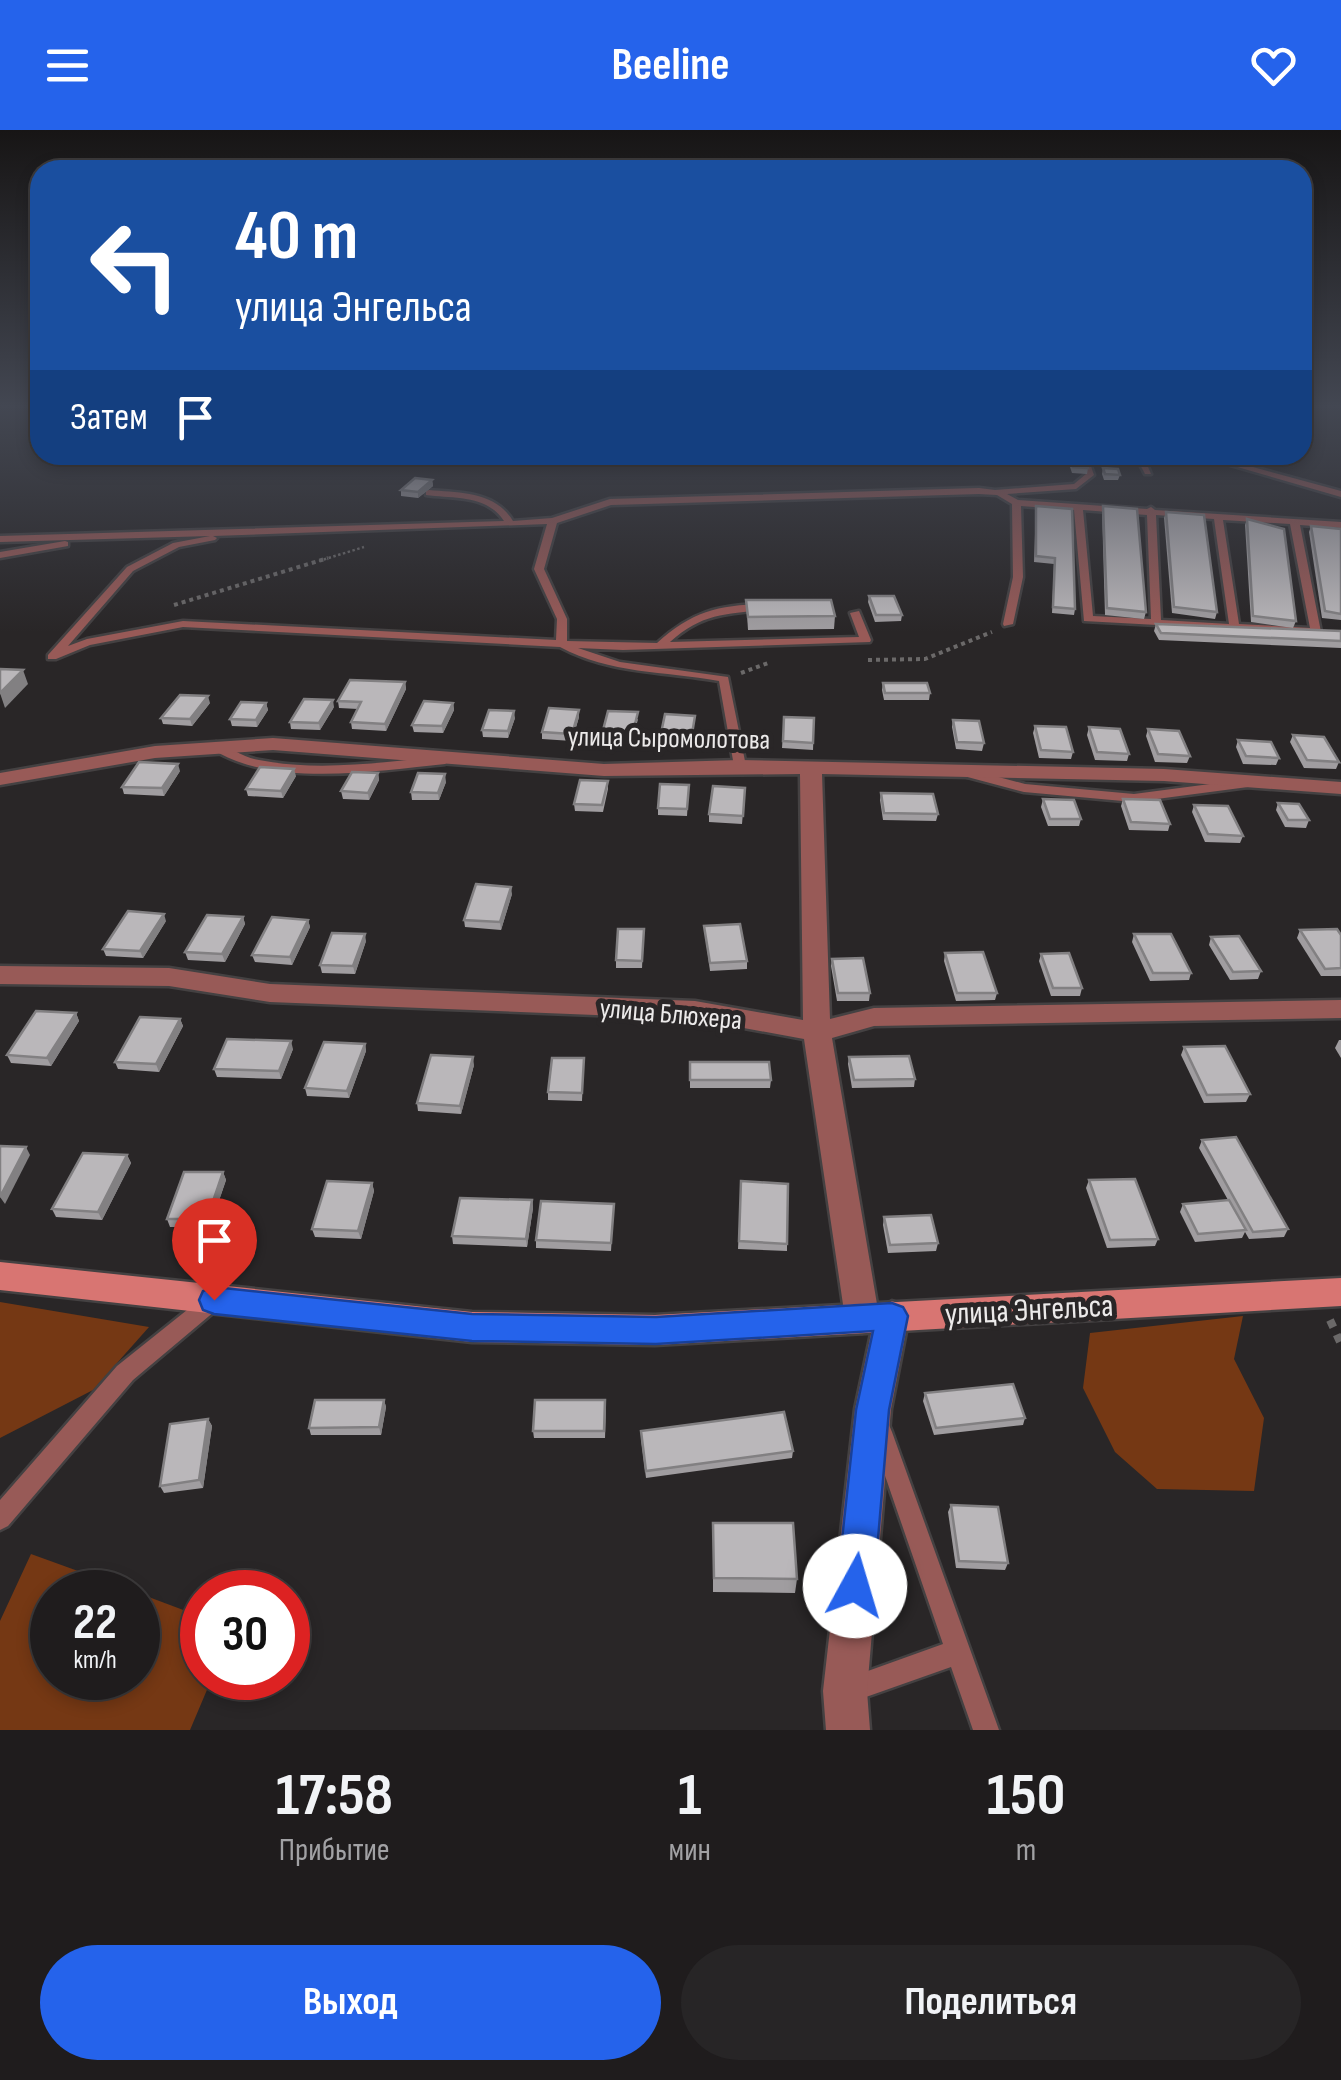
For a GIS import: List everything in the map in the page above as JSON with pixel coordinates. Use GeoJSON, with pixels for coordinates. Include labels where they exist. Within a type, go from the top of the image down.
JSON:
{"type":"FeatureCollection","features":[{"type":"Feature","properties":{"kind":"main road","name":"улица Энгельса"},"geometry":{"type":"LineString","coordinates":[[0,1276],[472,1328],[656,1330],[1341,1292]]}},
{"type":"Feature","properties":{"kind":"street","name":"улица Сыромолотова"},"geometry":{"type":"LineString","coordinates":[[0,778],[216,746],[312,746],[604,770],[740,766],[1164,776],[1341,788]]}},
{"type":"Feature","properties":{"kind":"street"},"geometry":{"type":"LineString","coordinates":[[812,769],[817,1032],[877,1317],[845,1691],[848,1730]]}},
{"type":"Feature","properties":{"kind":"street","name":"улица Блюхера"},"geometry":{"type":"LineString","coordinates":[[0,975],[169,977],[270,993],[695,1010],[817,1032],[874,1017],[1341,1009]]}},
{"type":"Feature","properties":{"kind":"lane"},"geometry":{"type":"LineString","coordinates":[[0,555],[141,533],[510,524],[552,521],[610,502],[989,492],[1080,483]]}},
{"type":"Feature","properties":{"kind":"lane"},"geometry":{"type":"LineString","coordinates":[[1300,483],[1341,494]]}},
{"type":"Feature","properties":{"kind":"lane"},"geometry":{"type":"LineString","coordinates":[[989,492],[1016,503],[1341,525]]}},
{"type":"Feature","properties":{"kind":"lane"},"geometry":{"type":"LineString","coordinates":[[429,493],[484,499],[503,510],[510,524]]}},
{"type":"Feature","properties":{"kind":"lane"},"geometry":{"type":"LineString","coordinates":[[1008,624],[1018,577],[1016,503]]}},
{"type":"Feature","properties":{"kind":"lane"},"geometry":{"type":"LineString","coordinates":[[1078,508],[1088,619],[1322,632],[1294,520]]}},
{"type":"Feature","properties":{"kind":"lane"},"geometry":{"type":"LineString","coordinates":[[1151,510],[1156,623]]}},
{"type":"Feature","properties":{"kind":"lane"},"geometry":{"type":"LineString","coordinates":[[1218,515],[1234,625]]}},
{"type":"Feature","properties":{"kind":"lane"},"geometry":{"type":"LineString","coordinates":[[552,521],[540,569],[562,619],[562,642]]}},
{"type":"Feature","properties":{"kind":"lane"},"geometry":{"type":"LineString","coordinates":[[250,531],[176,545],[142,562],[70,632],[52,657],[87,642],[182,624],[660,646],[866,640],[855,612]]}},
{"type":"Feature","properties":{"kind":"lane"},"geometry":{"type":"LineString","coordinates":[[0,539],[88,539]]}},
{"type":"Feature","properties":{"kind":"lane"},"geometry":{"type":"LineString","coordinates":[[660,646],[686,620],[724,608],[782,607]]}},
{"type":"Feature","properties":{"kind":"lane"},"geometry":{"type":"LineString","coordinates":[[562,642],[590,659],[625,668],[724,679],[740,766]]}},
{"type":"Feature","properties":{"kind":"lane"},"geometry":{"type":"LineString","coordinates":[[0,1518],[126,1372],[214,1300]]}},
{"type":"Feature","properties":{"kind":"lane"},"geometry":{"type":"LineString","coordinates":[[872,1410],[986,1730]]}},
{"type":"Feature","properties":{"kind":"lane"},"geometry":{"type":"LineString","coordinates":[[845,1691],[960,1651]]}},
{"type":"Feature","properties":{"kind":"path"},"geometry":{"type":"LineString","coordinates":[[169,606],[419,528]]}},
{"type":"Feature","properties":{"kind":"shaded area"},"geometry":{"type":"Polygon","coordinates":[[[0,1302],[149,1327],[93,1390],[0,1438],[0,1302]]]}},
{"type":"Feature","properties":{"kind":"shaded area"},"geometry":{"type":"Polygon","coordinates":[[[1243,1316],[1234,1359],[1264,1418],[1254,1491],[1157,1489],[1115,1452],[1083,1388],[1090,1333],[1243,1316]]]}},
{"type":"Feature","properties":{"kind":"shaded area"},"geometry":{"type":"Polygon","coordinates":[[[31,1554],[75,1570],[30,1570],[30,1700],[160,1700],[160,1601],[180,1609],[180,1700],[203,1700],[190,1730],[0,1730],[0,1621],[31,1554]]]}},
{"type":"Feature","properties":{"kind":"building"},"geometry":{"type":"Polygon","coordinates":[[[410,483],[429,483],[418,492],[401,490],[410,483]]]}},
{"type":"Feature","properties":{"kind":"building"},"geometry":{"type":"Polygon","coordinates":[[[1036,506],[1072,509],[1075,609],[1053,607],[1055,558],[1036,556],[1036,506]]]}},
{"type":"Feature","properties":{"kind":"building"},"geometry":{"type":"Polygon","coordinates":[[[1103,506],[1137,509],[1146,612],[1107,608],[1103,506]]]}},
{"type":"Feature","properties":{"kind":"building"},"geometry":{"type":"Polygon","coordinates":[[[1166,512],[1204,515],[1217,612],[1174,607],[1166,512]]]}},
{"type":"Feature","properties":{"kind":"building"},"geometry":{"type":"Polygon","coordinates":[[[1247,519],[1284,529],[1296,621],[1253,616],[1247,519]]]}},
{"type":"Feature","properties":{"kind":"building"},"geometry":{"type":"Polygon","coordinates":[[[1311,526],[1341,529],[1341,614],[1325,611],[1311,526]]]}},
{"type":"Feature","properties":{"kind":"building"},"geometry":{"type":"Polygon","coordinates":[[[869,596],[894,596],[902,615],[876,615],[869,596]]]}},
{"type":"Feature","properties":{"kind":"building"},"geometry":{"type":"Polygon","coordinates":[[[746,600],[831,600],[835,616],[748,617],[746,600]]]}},
{"type":"Feature","properties":{"kind":"building"},"geometry":{"type":"Polygon","coordinates":[[[1156,624],[1341,631],[1341,641],[1161,633],[1156,624]]]}},
{"type":"Feature","properties":{"kind":"building"},"geometry":{"type":"Polygon","coordinates":[[[0,669],[23,670],[0,693],[0,669]]]}},
{"type":"Feature","properties":{"kind":"building"},"geometry":{"type":"Polygon","coordinates":[[[350,680],[405,682],[385,724],[351,722],[361,702],[338,701],[350,680]]]}},
{"type":"Feature","properties":{"kind":"building"},"geometry":{"type":"Polygon","coordinates":[[[883,683],[927,683],[930,693],[885,693],[883,683]]]}},
{"type":"Feature","properties":{"kind":"building"},"geometry":{"type":"Polygon","coordinates":[[[180,695],[208,696],[190,719],[161,718],[180,695]]]}},
{"type":"Feature","properties":{"kind":"building"},"geometry":{"type":"Polygon","coordinates":[[[304,699],[333,700],[319,723],[290,722],[304,699]]]}},
{"type":"Feature","properties":{"kind":"building"},"geometry":{"type":"Polygon","coordinates":[[[424,701],[453,703],[442,726],[412,725],[424,701]]]}},
{"type":"Feature","properties":{"kind":"building"},"geometry":{"type":"Polygon","coordinates":[[[241,702],[266,703],[256,720],[230,719],[241,702]]]}},
{"type":"Feature","properties":{"kind":"building"},"geometry":{"type":"Polygon","coordinates":[[[549,708],[579,710],[572,734],[542,732],[549,708]]]}},
{"type":"Feature","properties":{"kind":"building"},"geometry":{"type":"Polygon","coordinates":[[[489,710],[514,711],[508,731],[482,730],[489,710]]]}},
{"type":"Feature","properties":{"kind":"building"},"geometry":{"type":"Polygon","coordinates":[[[608,711],[638,712],[632,736],[602,734],[608,711]]]}},
{"type":"Feature","properties":{"kind":"building"},"geometry":{"type":"Polygon","coordinates":[[[665,714],[695,716],[691,740],[660,738],[665,714]]]}},
{"type":"Feature","properties":{"kind":"building"},"geometry":{"type":"Polygon","coordinates":[[[784,717],[814,718],[813,743],[783,741],[784,717]]]}},
{"type":"Feature","properties":{"kind":"building"},"geometry":{"type":"Polygon","coordinates":[[[953,720],[979,721],[984,743],[957,742],[953,720]]]}},
{"type":"Feature","properties":{"kind":"building"},"geometry":{"type":"Polygon","coordinates":[[[1035,726],[1066,727],[1073,752],[1041,750],[1035,726]]]}},
{"type":"Feature","properties":{"kind":"building"},"geometry":{"type":"Polygon","coordinates":[[[1089,727],[1120,729],[1129,754],[1097,752],[1089,727]]]}},
{"type":"Feature","properties":{"kind":"building"},"geometry":{"type":"Polygon","coordinates":[[[1148,729],[1179,731],[1190,756],[1158,754],[1148,729]]]}},
{"type":"Feature","properties":{"kind":"building"},"geometry":{"type":"Polygon","coordinates":[[[1293,735],[1324,737],[1339,762],[1307,760],[1293,735]]]}},
{"type":"Feature","properties":{"kind":"building"},"geometry":{"type":"Polygon","coordinates":[[[1238,740],[1271,742],[1279,758],[1246,756],[1238,740]]]}},
{"type":"Feature","properties":{"kind":"building"},"geometry":{"type":"Polygon","coordinates":[[[139,762],[178,764],[162,788],[122,787],[139,762]]]}},
{"type":"Feature","properties":{"kind":"building"},"geometry":{"type":"Polygon","coordinates":[[[260,767],[294,769],[281,791],[246,789],[260,767]]]}},
{"type":"Feature","properties":{"kind":"building"},"geometry":{"type":"Polygon","coordinates":[[[352,772],[378,773],[368,793],[341,791],[352,772]]]}},
{"type":"Feature","properties":{"kind":"building"},"geometry":{"type":"Polygon","coordinates":[[[418,773],[445,774],[438,793],[411,792],[418,773]]]}},
{"type":"Feature","properties":{"kind":"building"},"geometry":{"type":"Polygon","coordinates":[[[580,780],[608,781],[602,805],[574,804],[580,780]]]}},
{"type":"Feature","properties":{"kind":"building"},"geometry":{"type":"Polygon","coordinates":[[[660,784],[689,785],[687,809],[658,808],[660,784]]]}},
{"type":"Feature","properties":{"kind":"building"},"geometry":{"type":"Polygon","coordinates":[[[713,786],[745,788],[743,816],[709,814],[713,786]]]}},
{"type":"Feature","properties":{"kind":"building"},"geometry":{"type":"Polygon","coordinates":[[[881,793],[933,794],[938,814],[884,813],[881,793]]]}},
{"type":"Feature","properties":{"kind":"building"},"geometry":{"type":"Polygon","coordinates":[[[1043,799],[1074,800],[1081,819],[1050,819],[1043,799]]]}},
{"type":"Feature","properties":{"kind":"building"},"geometry":{"type":"Polygon","coordinates":[[[1123,799],[1160,800],[1170,824],[1131,822],[1123,799]]]}},
{"type":"Feature","properties":{"kind":"building"},"geometry":{"type":"Polygon","coordinates":[[[1278,803],[1299,804],[1309,820],[1288,820],[1278,803]]]}},
{"type":"Feature","properties":{"kind":"building"},"geometry":{"type":"Polygon","coordinates":[[[1194,805],[1228,806],[1243,836],[1208,834],[1194,805]]]}},
{"type":"Feature","properties":{"kind":"building"},"geometry":{"type":"Polygon","coordinates":[[[476,884],[511,887],[500,922],[464,920],[476,884]]]}},
{"type":"Feature","properties":{"kind":"building"},"geometry":{"type":"Polygon","coordinates":[[[128,911],[164,914],[140,951],[103,949],[128,911]]]}},
{"type":"Feature","properties":{"kind":"building"},"geometry":{"type":"Polygon","coordinates":[[[207,915],[243,917],[222,954],[185,952],[207,915]]]}},
{"type":"Feature","properties":{"kind":"building"},"geometry":{"type":"Polygon","coordinates":[[[272,917],[308,920],[290,957],[252,955],[272,917]]]}},
{"type":"Feature","properties":{"kind":"building"},"geometry":{"type":"Polygon","coordinates":[[[740,924],[747,961],[710,963],[704,926],[740,924]]]}},
{"type":"Feature","properties":{"kind":"building"},"geometry":{"type":"Polygon","coordinates":[[[618,929],[644,929],[642,961],[616,960],[618,929]]]}},
{"type":"Feature","properties":{"kind":"building"},"geometry":{"type":"Polygon","coordinates":[[[1337,929],[1341,935],[1341,968],[1325,969],[1300,930],[1337,929]]]}},
{"type":"Feature","properties":{"kind":"building"},"geometry":{"type":"Polygon","coordinates":[[[332,933],[365,934],[353,966],[320,965],[332,933]]]}},
{"type":"Feature","properties":{"kind":"building"},"geometry":{"type":"Polygon","coordinates":[[[1134,934],[1171,934],[1191,973],[1153,973],[1134,934]]]}},
{"type":"Feature","properties":{"kind":"building"},"geometry":{"type":"Polygon","coordinates":[[[1239,936],[1261,971],[1233,972],[1211,937],[1239,936]]]}},
{"type":"Feature","properties":{"kind":"building"},"geometry":{"type":"Polygon","coordinates":[[[983,952],[997,993],[957,993],[945,953],[983,952]]]}},
{"type":"Feature","properties":{"kind":"building"},"geometry":{"type":"Polygon","coordinates":[[[1069,953],[1082,988],[1053,988],[1041,954],[1069,953]]]}},
{"type":"Feature","properties":{"kind":"building"},"geometry":{"type":"Polygon","coordinates":[[[863,958],[870,993],[838,993],[832,959],[863,958]]]}},
{"type":"Feature","properties":{"kind":"building"},"geometry":{"type":"Polygon","coordinates":[[[36,1011],[76,1013],[47,1058],[7,1055],[36,1011]]]}},
{"type":"Feature","properties":{"kind":"building"},"geometry":{"type":"Polygon","coordinates":[[[140,1017],[180,1019],[156,1064],[115,1062],[140,1017]]]}},
{"type":"Feature","properties":{"kind":"building"},"geometry":{"type":"Polygon","coordinates":[[[227,1039],[291,1041],[279,1071],[214,1069],[227,1039]]]}},
{"type":"Feature","properties":{"kind":"building"},"geometry":{"type":"Polygon","coordinates":[[[324,1042],[365,1044],[347,1091],[305,1088],[324,1042]]]}},
{"type":"Feature","properties":{"kind":"building"},"geometry":{"type":"Polygon","coordinates":[[[1225,1046],[1250,1094],[1207,1095],[1184,1047],[1225,1046]]]}},
{"type":"Feature","properties":{"kind":"building"},"geometry":{"type":"Polygon","coordinates":[[[431,1055],[473,1057],[460,1106],[417,1103],[431,1055]]]}},
{"type":"Feature","properties":{"kind":"building"},"geometry":{"type":"Polygon","coordinates":[[[909,1056],[915,1079],[854,1080],[849,1057],[909,1056]]]}},
{"type":"Feature","properties":{"kind":"building"},"geometry":{"type":"Polygon","coordinates":[[[552,1058],[584,1058],[582,1093],[548,1092],[552,1058]]]}},
{"type":"Feature","properties":{"kind":"building"},"geometry":{"type":"Polygon","coordinates":[[[690,1062],[769,1062],[771,1080],[690,1080],[690,1062]]]}},
{"type":"Feature","properties":{"kind":"building"},"geometry":{"type":"Polygon","coordinates":[[[1236,1137],[1288,1229],[1253,1232],[1202,1140],[1236,1137]]]}},
{"type":"Feature","properties":{"kind":"building"},"geometry":{"type":"Polygon","coordinates":[[[0,1146],[26,1147],[0,1197],[0,1146]]]}},
{"type":"Feature","properties":{"kind":"building"},"geometry":{"type":"Polygon","coordinates":[[[83,1153],[127,1155],[98,1212],[52,1209],[83,1153]]]}},
{"type":"Feature","properties":{"kind":"building"},"geometry":{"type":"Polygon","coordinates":[[[184,1172],[223,1172],[207,1219],[167,1219],[184,1172]]]}},
{"type":"Feature","properties":{"kind":"building"},"geometry":{"type":"Polygon","coordinates":[[[1135,1179],[1158,1239],[1110,1240],[1089,1180],[1135,1179]]]}},
{"type":"Feature","properties":{"kind":"building"},"geometry":{"type":"Polygon","coordinates":[[[327,1181],[372,1183],[358,1231],[312,1229],[327,1181]]]}},
{"type":"Feature","properties":{"kind":"building"},"geometry":{"type":"Polygon","coordinates":[[[741,1181],[788,1184],[787,1244],[739,1241],[741,1181]]]}},
{"type":"Feature","properties":{"kind":"building"},"geometry":{"type":"Polygon","coordinates":[[[460,1198],[532,1200],[526,1239],[452,1236],[460,1198]]]}},
{"type":"Feature","properties":{"kind":"building"},"geometry":{"type":"Polygon","coordinates":[[[1229,1200],[1246,1230],[1198,1234],[1183,1204],[1229,1200]]]}},
{"type":"Feature","properties":{"kind":"building"},"geometry":{"type":"Polygon","coordinates":[[[541,1201],[614,1204],[611,1243],[536,1240],[541,1201]]]}},
{"type":"Feature","properties":{"kind":"building"},"geometry":{"type":"Polygon","coordinates":[[[931,1215],[938,1243],[890,1245],[884,1217],[931,1215]]]}},
{"type":"Feature","properties":{"kind":"building"},"geometry":{"type":"Polygon","coordinates":[[[1013,1384],[1025,1418],[936,1428],[925,1393],[1013,1384]]]}},
{"type":"Feature","properties":{"kind":"building"},"geometry":{"type":"Polygon","coordinates":[[[315,1400],[384,1400],[379,1427],[309,1428],[315,1400]]]}},
{"type":"Feature","properties":{"kind":"building"},"geometry":{"type":"Polygon","coordinates":[[[535,1400],[605,1400],[604,1431],[533,1431],[535,1400]]]}},
{"type":"Feature","properties":{"kind":"building"},"geometry":{"type":"Polygon","coordinates":[[[784,1412],[793,1451],[646,1471],[641,1431],[784,1412]]]}},
{"type":"Feature","properties":{"kind":"building"},"geometry":{"type":"Polygon","coordinates":[[[208,1419],[199,1480],[160,1486],[170,1424],[208,1419]]]}},
{"type":"Feature","properties":{"kind":"building"},"geometry":{"type":"Polygon","coordinates":[[[951,1505],[998,1507],[1008,1563],[959,1561],[951,1505]]]}},
{"type":"Feature","properties":{"kind":"building"},"geometry":{"type":"Polygon","coordinates":[[[713,1523],[793,1523],[797,1579],[714,1578],[713,1523]]]}},
{"type":"Feature","properties":{"kind":"route"},"geometry":{"type":"LineString","coordinates":[[214,1300],[472,1328],[656,1330],[892,1316],[872,1410],[855,1586]]}}]}
